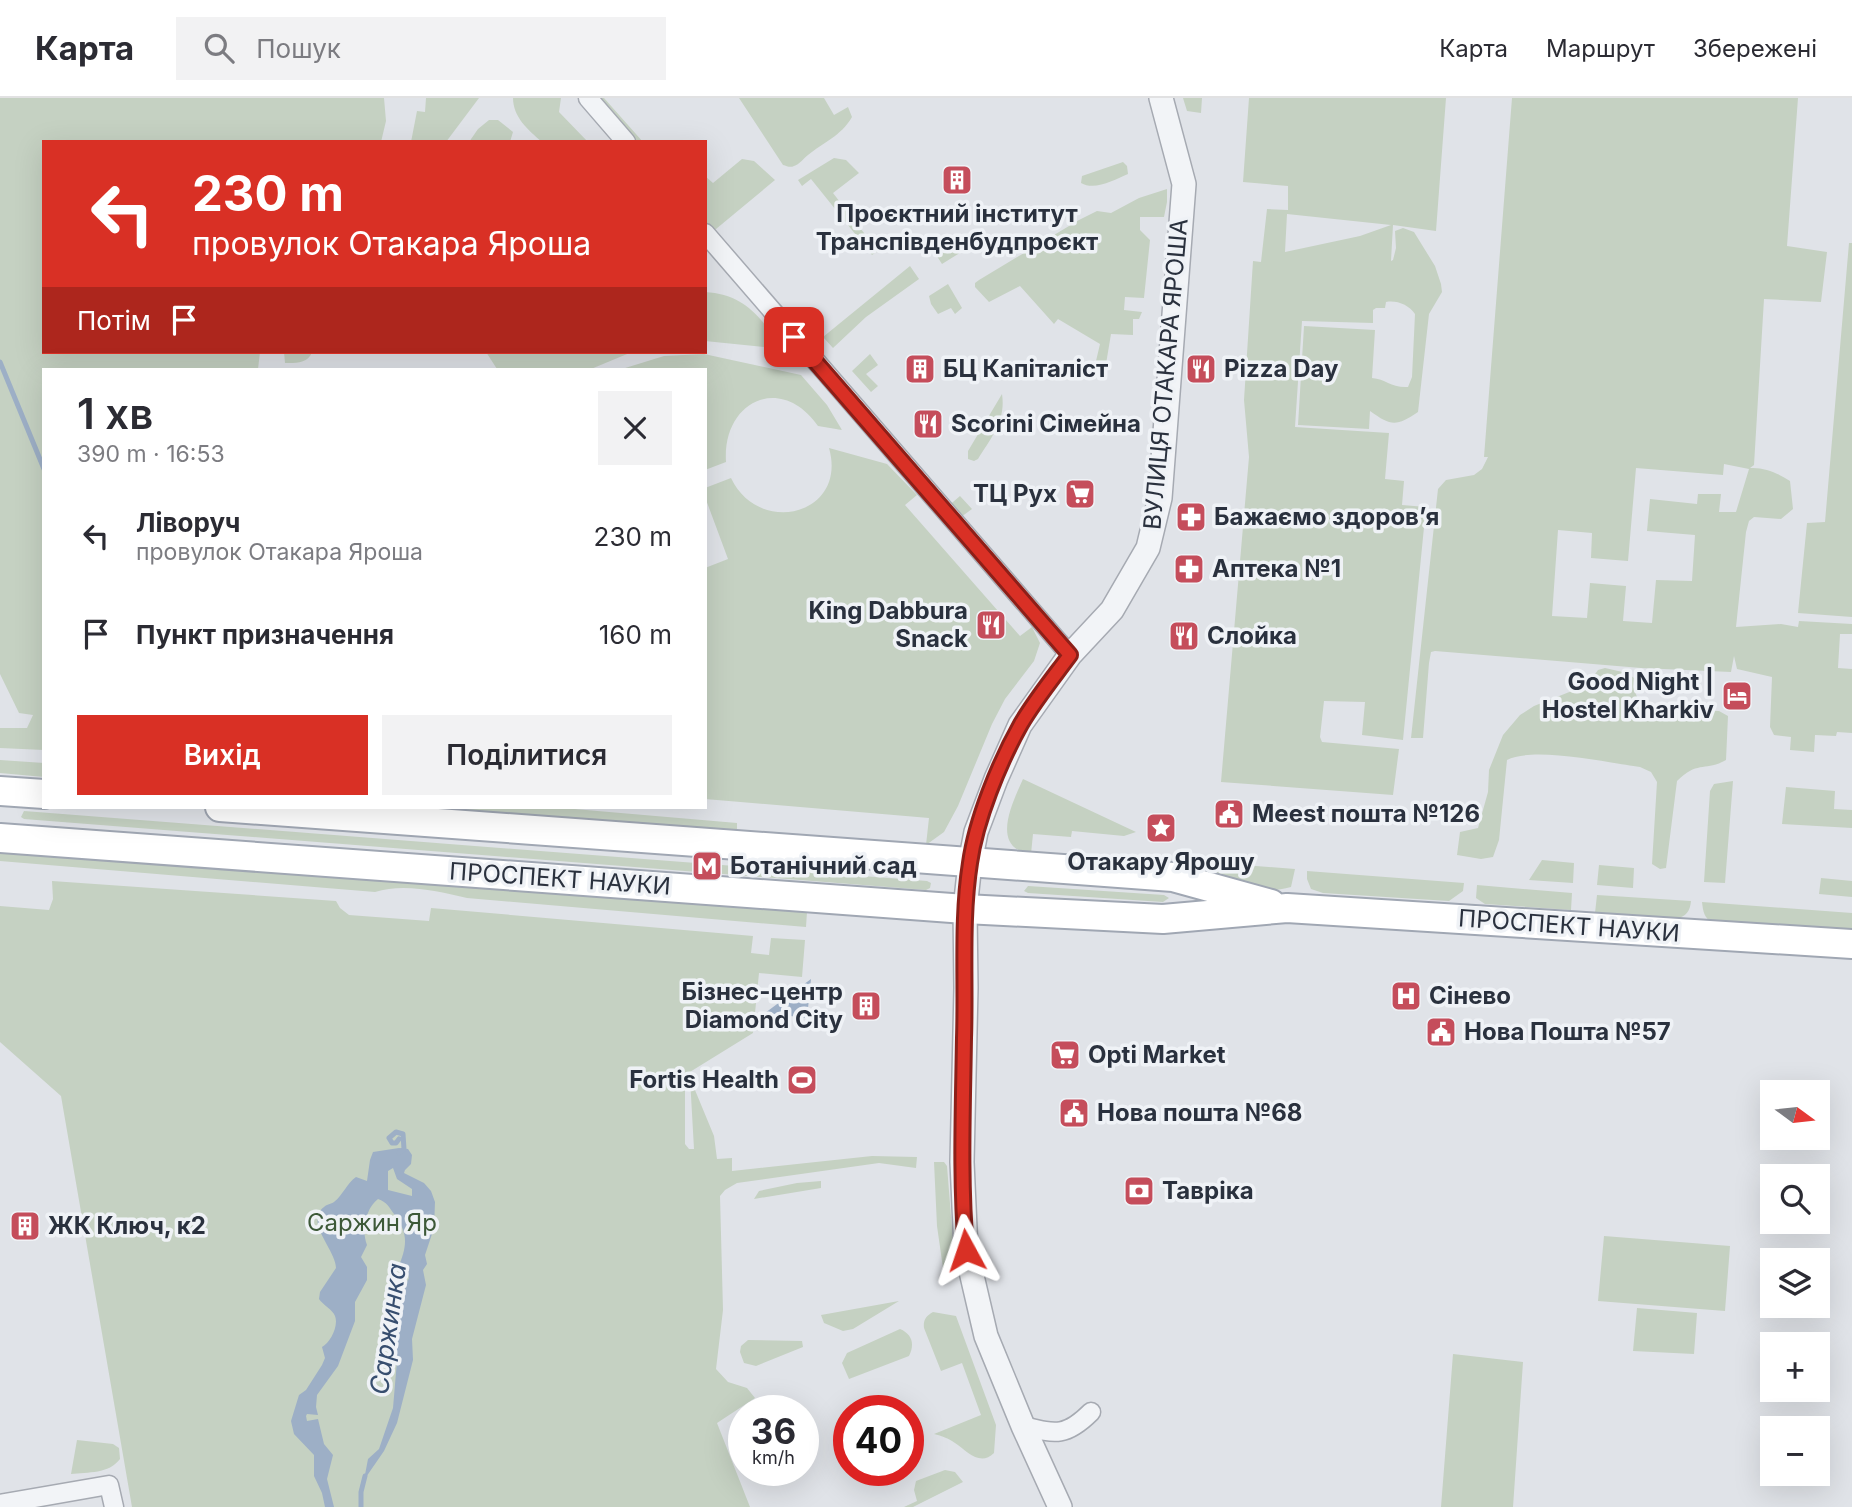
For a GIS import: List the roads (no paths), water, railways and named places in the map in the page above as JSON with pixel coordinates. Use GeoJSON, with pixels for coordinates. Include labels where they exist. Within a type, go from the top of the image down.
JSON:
{"type":"FeatureCollection","features":[{"type":"Feature","properties":{"kind":"main road"},"geometry":{"type":"LineString","coordinates":[[0,791],[42,794]]}},
{"type":"Feature","properties":{"kind":"main road","name":"ПРОСПЕКТ НАУКИ"},"geometry":{"type":"LineString","coordinates":[[247,809],[1172,877],[1287,908]]}},
{"type":"Feature","properties":{"kind":"main road","name":"ПРОСПЕКТ НАУКИ"},"geometry":{"type":"LineString","coordinates":[[0,838],[965,909],[1163,919],[1287,908],[1852,944]]}},
{"type":"Feature","properties":{"kind":"street"},"geometry":{"type":"LineString","coordinates":[[588,98],[624,140]]}},
{"type":"Feature","properties":{"kind":"street","name":"ВУЛИЦЯ ОТАКАРА ЯРОША"},"geometry":{"type":"LineString","coordinates":[[1060,1507],[986,1336],[966,1250],[962,1161],[965,909],[976,832],[1020,725],[1070,655],[1112,610],[1148,548],[1160,498],[1184,184],[1161,98]]}},
{"type":"Feature","properties":{"kind":"street"},"geometry":{"type":"LineString","coordinates":[[707,235],[1070,655]]}},
{"type":"Feature","properties":{"kind":"street"},"geometry":{"type":"LineString","coordinates":[[1023,1426],[1056,1433],[1067,1432],[1091,1412]]}},
{"type":"Feature","properties":{"kind":"street"},"geometry":{"type":"LineString","coordinates":[[0,1504],[108,1485],[114,1507]]}},
{"type":"Feature","properties":{"kind":"water"},"geometry":{"type":"Polygon","coordinates":[[[811,979],[807,1018],[765,1013],[811,979]]]}},
{"type":"Feature","properties":{"kind":"water"},"geometry":{"type":"Polygon","coordinates":[[[408,1149],[412,1155],[411,1164],[404,1173],[424,1183],[431,1191],[435,1202],[434,1228],[425,1255],[427,1264],[423,1270],[426,1285],[412,1339],[413,1360],[397,1423],[384,1451],[364,1480],[368,1459],[379,1449],[393,1408],[397,1361],[397,1307],[409,1278],[407,1273],[398,1268],[405,1240],[399,1221],[388,1205],[378,1199],[368,1214],[364,1233],[367,1245],[361,1257],[367,1267],[367,1280],[355,1302],[355,1321],[338,1366],[317,1395],[318,1415],[306,1416],[307,1421],[318,1419],[324,1444],[333,1455],[327,1479],[334,1507],[325,1507],[314,1476],[314,1455],[294,1434],[291,1421],[299,1395],[306,1390],[322,1365],[325,1358],[322,1347],[331,1338],[336,1324],[334,1314],[319,1299],[320,1292],[336,1268],[317,1220],[324,1207],[334,1202],[356,1177],[367,1181],[373,1152],[408,1149]],[[393,1168],[388,1171],[388,1190],[412,1196],[412,1189],[397,1179],[393,1168]]]}},
{"type":"Feature","properties":{"kind":"waterway","name":"Саржинка"},"geometry":{"type":"LineString","coordinates":[[0,362],[42,464]]}},
{"type":"Feature","properties":{"kind":"waterway","name":"Саржинка"},"geometry":{"type":"LineString","coordinates":[[399,1139],[392,1143],[389,1138],[396,1132],[403,1134],[404,1149],[399,1153]]}},
{"type":"Feature","properties":{"kind":"waterway","name":"Саржинка"},"geometry":{"type":"LineString","coordinates":[[361,1507],[365,1476]]}},
{"type":"Feature","properties":{"kind":"place","name":"Проєктний інститут Транспівденбудпроєкт"},"geometry":{"type":"Point","coordinates":[957,180]}},
{"type":"Feature","properties":{"kind":"place","name":"БЦ Капіталіст"},"geometry":{"type":"Point","coordinates":[920,369]}},
{"type":"Feature","properties":{"kind":"place","name":"Pizza Day"},"geometry":{"type":"Point","coordinates":[1201,369]}},
{"type":"Feature","properties":{"kind":"place","name":"Scorini Сімейна"},"geometry":{"type":"Point","coordinates":[928,424]}},
{"type":"Feature","properties":{"kind":"place","name":"ТЦ Рух"},"geometry":{"type":"Point","coordinates":[1080,494]}},
{"type":"Feature","properties":{"kind":"place","name":"Бажаємо здоровʼя"},"geometry":{"type":"Point","coordinates":[1191,517]}},
{"type":"Feature","properties":{"kind":"place","name":"Аптека №1"},"geometry":{"type":"Point","coordinates":[1189,569]}},
{"type":"Feature","properties":{"kind":"place","name":"King Dabbura Snack"},"geometry":{"type":"Point","coordinates":[991,625]}},
{"type":"Feature","properties":{"kind":"place","name":"Слойка"},"geometry":{"type":"Point","coordinates":[1184,636]}},
{"type":"Feature","properties":{"kind":"place","name":"Good Night | Hostel Kharkiv"},"geometry":{"type":"Point","coordinates":[1737,696]}},
{"type":"Feature","properties":{"kind":"place","name":"Meest пошта №126"},"geometry":{"type":"Point","coordinates":[1229,814]}},
{"type":"Feature","properties":{"kind":"place","name":"Отакару Ярошу"},"geometry":{"type":"Point","coordinates":[1161,828]}},
{"type":"Feature","properties":{"kind":"place","name":"Ботанічний сад"},"geometry":{"type":"Point","coordinates":[707,866]}},
{"type":"Feature","properties":{"kind":"place","name":"Сінево"},"geometry":{"type":"Point","coordinates":[1406,996]}},
{"type":"Feature","properties":{"kind":"place","name":"Бізнес-центр Diamond City"},"geometry":{"type":"Point","coordinates":[866,1006]}},
{"type":"Feature","properties":{"kind":"place","name":"Нова Пошта №57"},"geometry":{"type":"Point","coordinates":[1441,1032]}},
{"type":"Feature","properties":{"kind":"place","name":"Opti Market"},"geometry":{"type":"Point","coordinates":[1065,1055]}},
{"type":"Feature","properties":{"kind":"place","name":"Fortis Health"},"geometry":{"type":"Point","coordinates":[802,1080]}},
{"type":"Feature","properties":{"kind":"place","name":"Нова пошта №68"},"geometry":{"type":"Point","coordinates":[1074,1113]}},
{"type":"Feature","properties":{"kind":"place","name":"Тавріка"},"geometry":{"type":"Point","coordinates":[1139,1191]}},
{"type":"Feature","properties":{"kind":"place","name":"ЖК Ключ, к2"},"geometry":{"type":"Point","coordinates":[25,1226]}},
{"type":"Feature","properties":{"kind":"park label","name":"Саржин Яр"},"geometry":{"type":"Point","coordinates":[372,1223]}}]}
